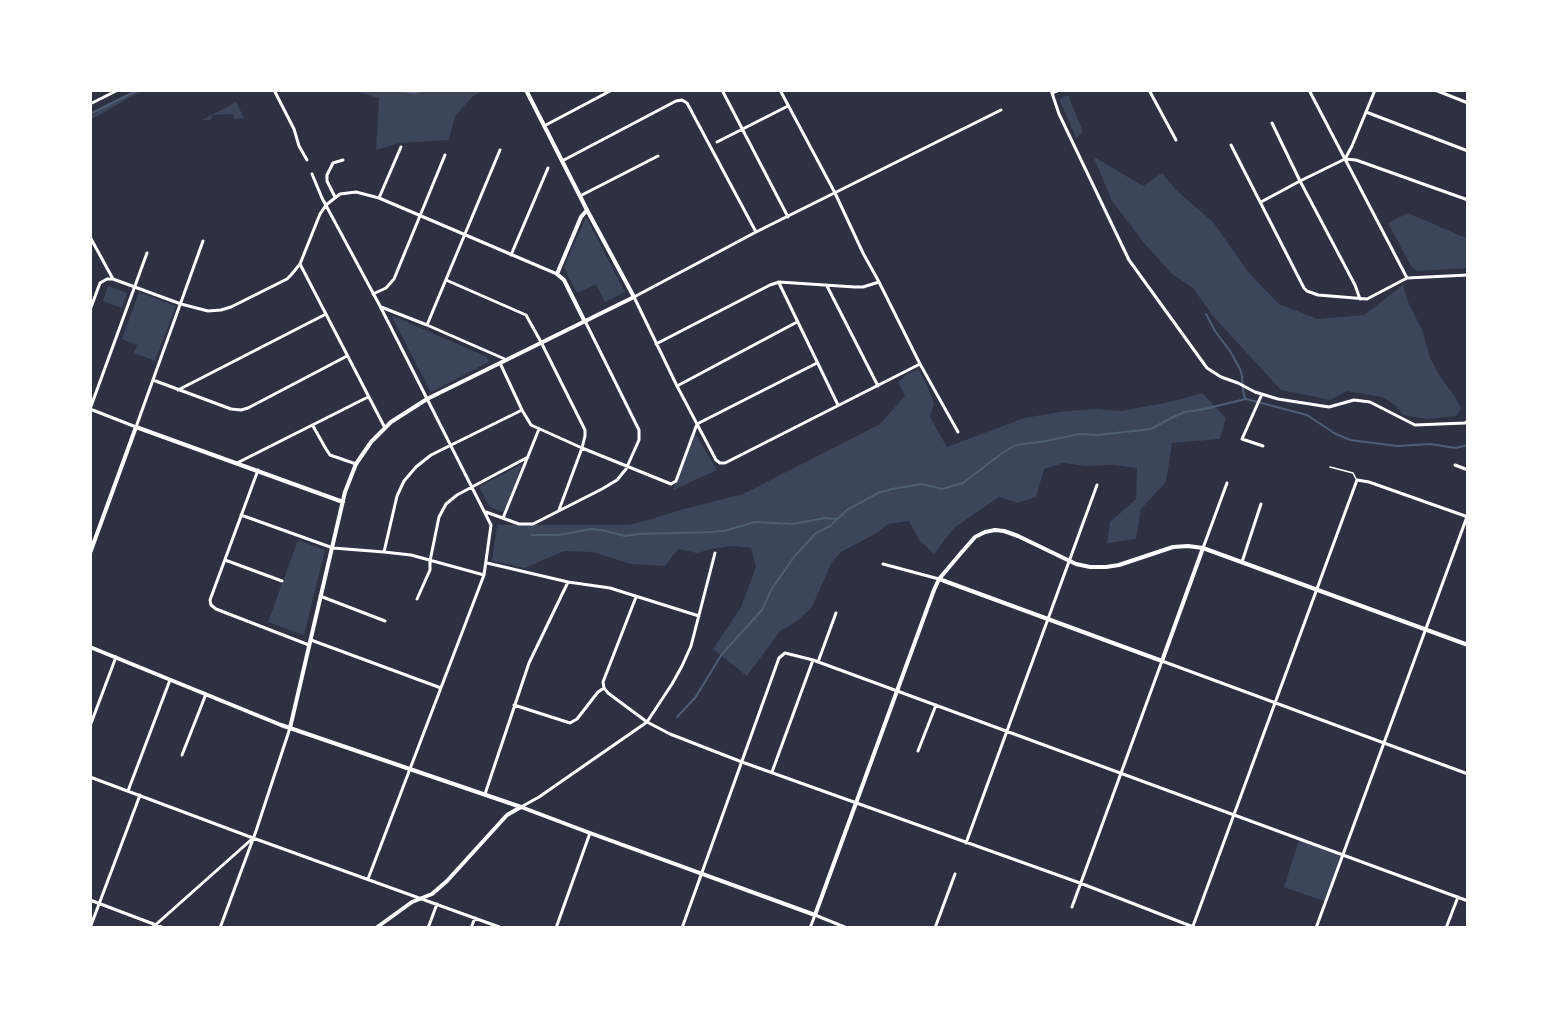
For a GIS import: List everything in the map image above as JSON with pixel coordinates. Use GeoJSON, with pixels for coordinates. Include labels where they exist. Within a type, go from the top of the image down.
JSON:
{"type":"FeatureCollection","features":[{"type":"Feature","properties":{"kind":"street"},"geometry":{"type":"LineString","coordinates":[[90,104],[118,90]]}},
{"type":"Feature","properties":{"kind":"street"},"geometry":{"type":"LineString","coordinates":[[274,90],[307,160]]}},
{"type":"Feature","properties":{"kind":"street"},"geometry":{"type":"LineString","coordinates":[[527,90],[677,386],[716,460],[720,463],[725,464],[920,364]]}},
{"type":"Feature","properties":{"kind":"street"},"geometry":{"type":"LineString","coordinates":[[544,126],[612,90]]}},
{"type":"Feature","properties":{"kind":"street"},"geometry":{"type":"LineString","coordinates":[[722,90],[788,217]]}},
{"type":"Feature","properties":{"kind":"street"},"geometry":{"type":"LineString","coordinates":[[780,90],[957,432]]}},
{"type":"Feature","properties":{"kind":"street"},"geometry":{"type":"LineString","coordinates":[[1059,90],[1051,92],[1059,114],[1129,260],[1207,368],[1221,377],[1278,399],[1329,407],[1354,400],[1370,402],[1415,424],[1465,423],[1468,420]]}},
{"type":"Feature","properties":{"kind":"street"},"geometry":{"type":"LineString","coordinates":[[1149,90],[1176,140]]}},
{"type":"Feature","properties":{"kind":"street"},"geometry":{"type":"LineString","coordinates":[[1309,90],[1407,278]]}},
{"type":"Feature","properties":{"kind":"street"},"geometry":{"type":"LineString","coordinates":[[1345,159],[1375,90]]}},
{"type":"Feature","properties":{"kind":"street"},"geometry":{"type":"LineString","coordinates":[[1435,90],[1468,103]]}},
{"type":"Feature","properties":{"kind":"street"},"geometry":{"type":"LineString","coordinates":[[562,161],[676,101],[682,100],[687,103],[756,232]]}},
{"type":"Feature","properties":{"kind":"street"},"geometry":{"type":"LineString","coordinates":[[717,142],[788,106]]}},
{"type":"Feature","properties":{"kind":"street"},"geometry":{"type":"LineString","coordinates":[[220,928],[290,728],[348,482],[356,464],[371,442],[398,417],[427,399],[1001,110]]}},
{"type":"Feature","properties":{"kind":"street"},"geometry":{"type":"LineString","coordinates":[[1366,112],[1468,151]]}},
{"type":"Feature","properties":{"kind":"street"},"geometry":{"type":"LineString","coordinates":[[1272,123],[1300,181],[1356,285],[1360,299]]}},
{"type":"Feature","properties":{"kind":"street"},"geometry":{"type":"LineString","coordinates":[[1231,145],[1304,288],[1311,293],[1367,299],[1407,278],[1468,274]]}},
{"type":"Feature","properties":{"kind":"street"},"geometry":{"type":"LineString","coordinates":[[379,198],[401,147]]}},
{"type":"Feature","properties":{"kind":"street"},"geometry":{"type":"LineString","coordinates":[[427,325],[500,150]]}},
{"type":"Feature","properties":{"kind":"street"},"geometry":{"type":"LineString","coordinates":[[373,294],[386,288],[392,282],[445,155]]}},
{"type":"Feature","properties":{"kind":"street"},"geometry":{"type":"LineString","coordinates":[[580,196],[658,156]]}},
{"type":"Feature","properties":{"kind":"street"},"geometry":{"type":"LineString","coordinates":[[1261,202],[1345,159],[1356,160],[1468,200]]}},
{"type":"Feature","properties":{"kind":"street"},"geometry":{"type":"LineString","coordinates":[[335,197],[327,176],[333,163],[344,160]]}},
{"type":"Feature","properties":{"kind":"street"},"geometry":{"type":"LineString","coordinates":[[512,255],[549,168]]}},
{"type":"Feature","properties":{"kind":"street"},"geometry":{"type":"LineString","coordinates":[[312,174],[491,525],[484,576],[368,879]]}},
{"type":"Feature","properties":{"kind":"street"},"geometry":{"type":"LineString","coordinates":[[90,310],[100,283],[107,279],[114,279],[180,304],[208,311],[226,309],[287,279],[300,264],[320,214],[326,205],[335,197],[356,192],[379,198],[557,274],[564,280],[639,430],[639,441],[624,472],[617,480],[544,519],[528,525],[519,524],[486,512]]}},
{"type":"Feature","properties":{"kind":"street"},"geometry":{"type":"LineString","coordinates":[[557,274],[581,216],[587,210]]}},
{"type":"Feature","properties":{"kind":"street"},"geometry":{"type":"LineString","coordinates":[[90,237],[114,279]]}},
{"type":"Feature","properties":{"kind":"street"},"geometry":{"type":"LineString","coordinates":[[90,553],[203,241]]}},
{"type":"Feature","properties":{"kind":"street"},"geometry":{"type":"LineString","coordinates":[[147,253],[90,409],[343,502]]}},
{"type":"Feature","properties":{"kind":"street"},"geometry":{"type":"LineString","coordinates":[[300,264],[385,428]]}},
{"type":"Feature","properties":{"kind":"street"},"geometry":{"type":"LineString","coordinates":[[446,280],[523,313],[529,319],[585,430],[582,448],[558,511]]}},
{"type":"Feature","properties":{"kind":"street"},"geometry":{"type":"LineString","coordinates":[[656,344],[779,282],[863,287],[879,282]]}},
{"type":"Feature","properties":{"kind":"street"},"geometry":{"type":"LineString","coordinates":[[779,282],[838,405]]}},
{"type":"Feature","properties":{"kind":"street"},"geometry":{"type":"LineString","coordinates":[[827,286],[878,386]]}},
{"type":"Feature","properties":{"kind":"street"},"geometry":{"type":"LineString","coordinates":[[380,306],[507,360]]}},
{"type":"Feature","properties":{"kind":"street"},"geometry":{"type":"LineString","coordinates":[[178,390],[326,314]]}},
{"type":"Feature","properties":{"kind":"street"},"geometry":{"type":"LineString","coordinates":[[677,386],[797,322]]}},
{"type":"Feature","properties":{"kind":"street"},"geometry":{"type":"LineString","coordinates":[[153,381],[231,409],[245,409],[347,356]]}},
{"type":"Feature","properties":{"kind":"street"},"geometry":{"type":"LineString","coordinates":[[500,363],[531,425],[673,484],[697,424],[817,363]]}},
{"type":"Feature","properties":{"kind":"street"},"geometry":{"type":"LineString","coordinates":[[1262,394],[1242,439],[1263,446]]}},
{"type":"Feature","properties":{"kind":"street"},"geometry":{"type":"LineString","coordinates":[[237,463],[368,397]]}},
{"type":"Feature","properties":{"kind":"street"},"geometry":{"type":"LineString","coordinates":[[384,552],[395,504],[404,481],[416,467],[423,460],[522,410]]}},
{"type":"Feature","properties":{"kind":"street"},"geometry":{"type":"LineString","coordinates":[[313,426],[330,454],[356,464]]}},
{"type":"Feature","properties":{"kind":"street"},"geometry":{"type":"LineString","coordinates":[[503,518],[539,429]]}},
{"type":"Feature","properties":{"kind":"street"},"geometry":{"type":"LineString","coordinates":[[417,599],[430,570],[439,517],[443,508],[453,498],[528,458]]}},
{"type":"Feature","properties":{"kind":"street"},"geometry":{"type":"LineString","coordinates":[[1455,465],[1468,470]]}},
{"type":"Feature","properties":{"kind":"street"},"geometry":{"type":"LineString","coordinates":[[258,470],[210,600],[211,605],[216,609],[441,688]]}},
{"type":"Feature","properties":{"kind":"street"},"geometry":{"type":"LineString","coordinates":[[636,597],[603,682],[608,693],[646,722],[670,734],[742,762],[1080,884],[1194,928],[1357,480],[1468,516],[1316,928]]}},
{"type":"Feature","properties":{"kind":"street"},"geometry":{"type":"LineString","coordinates":[[1072,907],[1227,483]]}},
{"type":"Feature","properties":{"kind":"street"},"geometry":{"type":"LineString","coordinates":[[966,843],[1097,485]]}},
{"type":"Feature","properties":{"kind":"street"},"geometry":{"type":"LineString","coordinates":[[1242,562],[1260,504]]}},
{"type":"Feature","properties":{"kind":"street"},"geometry":{"type":"LineString","coordinates":[[241,515],[333,548],[411,555],[484,576]]}},
{"type":"Feature","properties":{"kind":"street"},"geometry":{"type":"LineString","coordinates":[[810,928],[896,690],[939,579],[975,537],[990,530],[999,530],[1018,536],[1069,561],[1090,567],[1119,565],[1173,547],[1203,548],[1468,645]]}},
{"type":"Feature","properties":{"kind":"street"},"geometry":{"type":"LineString","coordinates":[[376,928],[411,902],[432,894],[447,881],[507,815],[539,797],[646,722],[682,666],[691,646],[715,553]]}},
{"type":"Feature","properties":{"kind":"street"},"geometry":{"type":"LineString","coordinates":[[225,560],[282,581]]}},
{"type":"Feature","properties":{"kind":"street"},"geometry":{"type":"LineString","coordinates":[[487,563],[567,582],[610,588],[699,616]]}},
{"type":"Feature","properties":{"kind":"street"},"geometry":{"type":"LineString","coordinates":[[883,564],[939,579],[1468,774]]}},
{"type":"Feature","properties":{"kind":"street"},"geometry":{"type":"LineString","coordinates":[[485,794],[529,663],[567,582]]}},
{"type":"Feature","properties":{"kind":"street"},"geometry":{"type":"LineString","coordinates":[[320,596],[385,621]]}},
{"type":"Feature","properties":{"kind":"street"},"geometry":{"type":"LineString","coordinates":[[818,662],[836,613]]}},
{"type":"Feature","properties":{"kind":"street"},"geometry":{"type":"LineString","coordinates":[[90,647],[290,728],[485,794],[847,928]]}},
{"type":"Feature","properties":{"kind":"street"},"geometry":{"type":"LineString","coordinates":[[682,928],[782,654],[813,660],[1468,901]]}},
{"type":"Feature","properties":{"kind":"street"},"geometry":{"type":"LineString","coordinates":[[90,726],[116,657]]}},
{"type":"Feature","properties":{"kind":"street"},"geometry":{"type":"LineString","coordinates":[[772,772],[813,660]]}},
{"type":"Feature","properties":{"kind":"street"},"geometry":{"type":"LineString","coordinates":[[128,790],[170,680]]}},
{"type":"Feature","properties":{"kind":"street"},"geometry":{"type":"LineString","coordinates":[[514,705],[570,723],[577,719],[598,692],[604,688]]}},
{"type":"Feature","properties":{"kind":"street"},"geometry":{"type":"LineString","coordinates":[[182,755],[206,694]]}},
{"type":"Feature","properties":{"kind":"street"},"geometry":{"type":"LineString","coordinates":[[918,751],[936,705]]}},
{"type":"Feature","properties":{"kind":"street"},"geometry":{"type":"LineString","coordinates":[[90,777],[502,928]]}},
{"type":"Feature","properties":{"kind":"street"},"geometry":{"type":"LineString","coordinates":[[90,928],[140,795]]}},
{"type":"Feature","properties":{"kind":"street"},"geometry":{"type":"LineString","coordinates":[[556,928],[590,833]]}},
{"type":"Feature","properties":{"kind":"street"},"geometry":{"type":"LineString","coordinates":[[152,928],[253,838]]}},
{"type":"Feature","properties":{"kind":"street"},"geometry":{"type":"LineString","coordinates":[[935,928],[955,874]]}},
{"type":"Feature","properties":{"kind":"street"},"geometry":{"type":"LineString","coordinates":[[1446,928],[1458,897]]}},
{"type":"Feature","properties":{"kind":"street"},"geometry":{"type":"LineString","coordinates":[[90,900],[164,928]]}},
{"type":"Feature","properties":{"kind":"street"},"geometry":{"type":"LineString","coordinates":[[428,928],[437,904]]}},
{"type":"Feature","properties":{"kind":"street"},"geometry":{"type":"LineString","coordinates":[[471,928],[475,918]]}},
{"type":"Feature","properties":{"kind":"lane"},"geometry":{"type":"LineString","coordinates":[[1330,467],[1353,473],[1357,480]]}},
{"type":"Feature","properties":{"kind":"shaded area"},"geometry":{"type":"Polygon","coordinates":[[[136,90],[146,90],[90,120],[90,116],[136,90]]]}},
{"type":"Feature","properties":{"kind":"shaded area"},"geometry":{"type":"Polygon","coordinates":[[[350,90],[485,90],[473,96],[455,116],[449,140],[400,143],[376,150],[379,98],[350,90]]]}},
{"type":"Feature","properties":{"kind":"shaded area"},"geometry":{"type":"Polygon","coordinates":[[[1068,95],[1083,132],[1076,138],[1059,99],[1068,95]]]}},
{"type":"Feature","properties":{"kind":"shaded area"},"geometry":{"type":"Polygon","coordinates":[[[236,102],[244,118],[234,119],[234,114],[212,115],[211,120],[202,120],[236,102]]]}},
{"type":"Feature","properties":{"kind":"shaded area"},"geometry":{"type":"Polygon","coordinates":[[[1093,156],[1143,186],[1162,173],[1177,191],[1213,222],[1249,273],[1279,304],[1317,319],[1364,315],[1403,285],[1408,302],[1423,332],[1430,358],[1461,409],[1456,416],[1426,419],[1403,415],[1395,405],[1382,397],[1347,391],[1330,400],[1281,390],[1212,315],[1193,288],[1172,274],[1144,243],[1112,201],[1093,156]]]}},
{"type":"Feature","properties":{"kind":"shaded area"},"geometry":{"type":"Polygon","coordinates":[[[1408,213],[1468,239],[1468,268],[1417,271],[1411,266],[1388,223],[1408,213]]]}},
{"type":"Feature","properties":{"kind":"shaded area"},"geometry":{"type":"Polygon","coordinates":[[[586,217],[625,292],[605,302],[596,284],[577,293],[564,267],[586,217]]]}},
{"type":"Feature","properties":{"kind":"shaded area"},"geometry":{"type":"Polygon","coordinates":[[[108,286],[127,293],[122,308],[103,301],[108,286]]]}},
{"type":"Feature","properties":{"kind":"shaded area"},"geometry":{"type":"Polygon","coordinates":[[[139,292],[176,306],[155,361],[134,353],[137,345],[122,339],[139,292]]]}},
{"type":"Feature","properties":{"kind":"shaded area"},"geometry":{"type":"Polygon","coordinates":[[[391,315],[487,357],[489,362],[431,392],[391,315]]]}},
{"type":"Feature","properties":{"kind":"shaded area"},"geometry":{"type":"Polygon","coordinates":[[[918,369],[934,403],[930,417],[947,447],[1024,418],[1066,411],[1097,409],[1122,411],[1202,393],[1226,418],[1220,439],[1172,443],[1166,482],[1141,509],[1136,539],[1107,543],[1110,522],[1136,499],[1137,468],[1113,465],[1085,466],[1063,463],[1044,469],[1036,497],[1018,503],[999,497],[954,528],[934,554],[919,540],[909,521],[888,524],[877,533],[841,552],[832,562],[812,607],[797,621],[780,631],[747,676],[713,649],[741,607],[756,567],[751,548],[732,546],[697,553],[678,549],[665,566],[631,564],[592,552],[564,551],[525,568],[492,561],[497,525],[629,525],[743,494],[880,424],[905,396],[898,382],[918,369]]]}},
{"type":"Feature","properties":{"kind":"shaded area"},"geometry":{"type":"Polygon","coordinates":[[[695,433],[717,470],[673,490],[695,433]]]}},
{"type":"Feature","properties":{"kind":"shaded area"},"geometry":{"type":"Polygon","coordinates":[[[522,464],[504,512],[490,507],[479,487],[522,464]]]}},
{"type":"Feature","properties":{"kind":"shaded area"},"geometry":{"type":"Polygon","coordinates":[[[298,540],[325,550],[304,635],[268,622],[298,540]]]}},
{"type":"Feature","properties":{"kind":"shaded area"},"geometry":{"type":"Polygon","coordinates":[[[1299,840],[1341,856],[1324,901],[1284,887],[1299,840]]]}},
{"type":"Feature","properties":{"kind":"waterway"},"geometry":{"type":"LineString","coordinates":[[90,114],[138,90]]}},
{"type":"Feature","properties":{"kind":"waterway"},"geometry":{"type":"LineString","coordinates":[[395,90],[415,93],[424,90]]}},
{"type":"Feature","properties":{"kind":"waterway"},"geometry":{"type":"LineString","coordinates":[[1206,314],[1240,369],[1245,399]]}},
{"type":"Feature","properties":{"kind":"waterway"},"geometry":{"type":"LineString","coordinates":[[677,717],[695,698],[722,654],[762,610],[771,590],[794,557],[815,534],[830,526],[847,510],[878,493],[921,484],[942,489],[963,483],[1016,445],[1079,434],[1098,435],[1151,429],[1185,412],[1246,399],[1307,415],[1334,433],[1350,440],[1397,446],[1431,444],[1455,448],[1468,445]]}},
{"type":"Feature","properties":{"kind":"waterway"},"geometry":{"type":"LineString","coordinates":[[532,535],[558,535],[592,529],[625,536],[712,532],[755,522],[793,524],[825,518],[837,519]]}}]}
